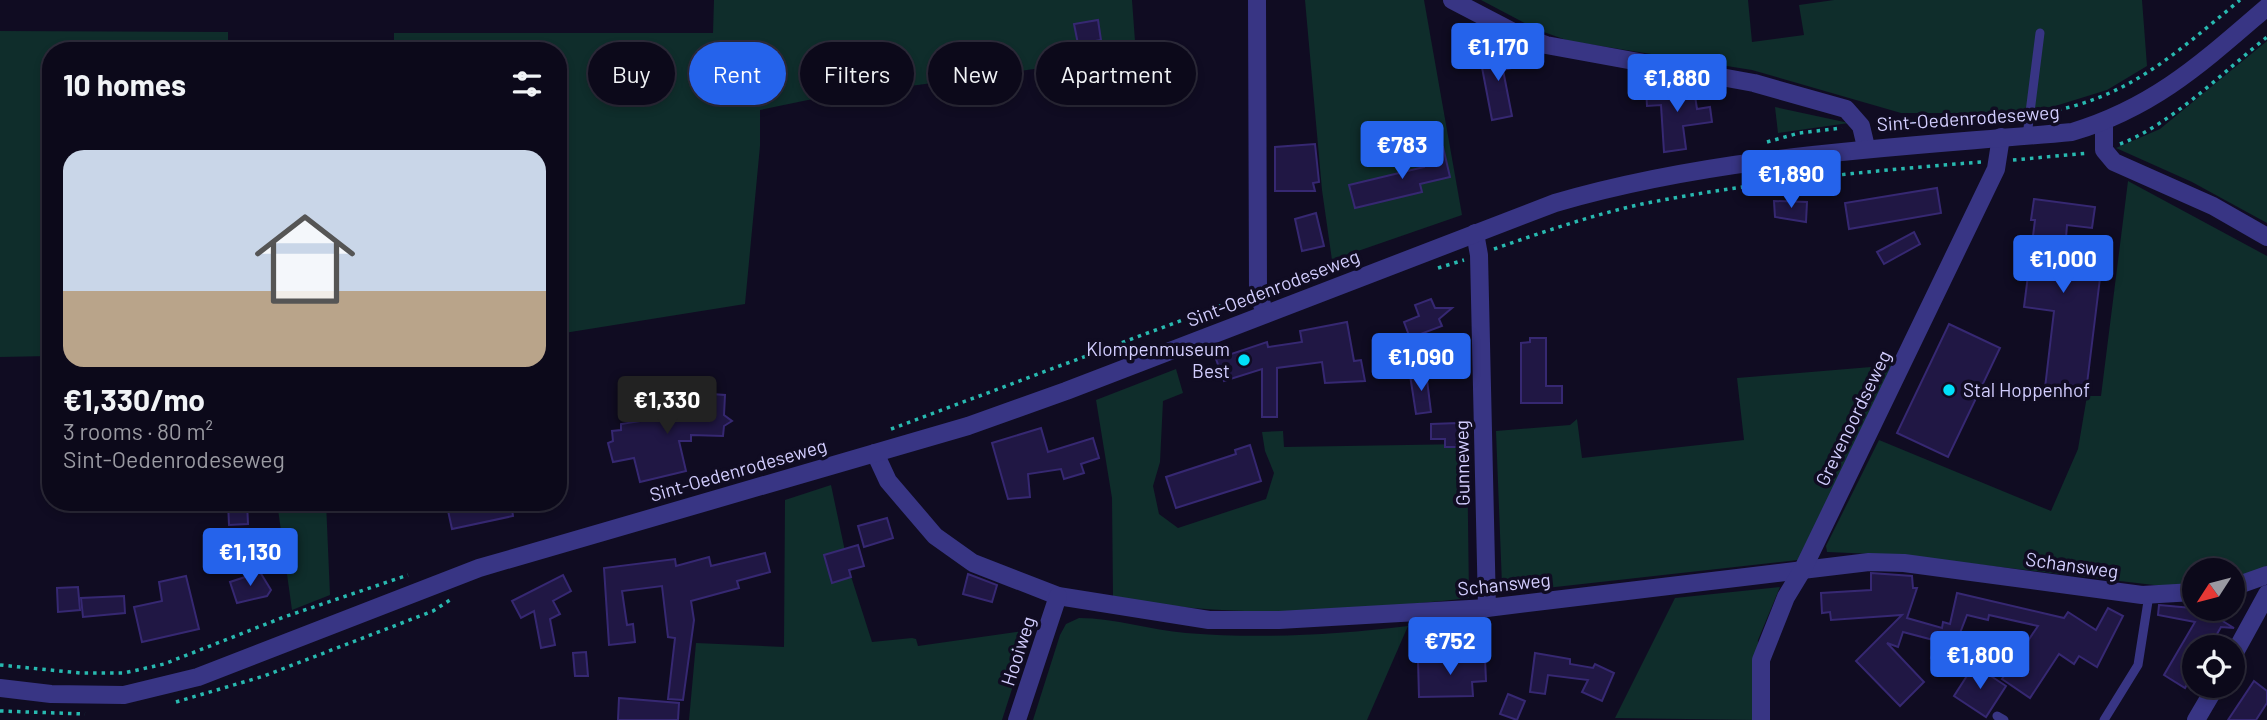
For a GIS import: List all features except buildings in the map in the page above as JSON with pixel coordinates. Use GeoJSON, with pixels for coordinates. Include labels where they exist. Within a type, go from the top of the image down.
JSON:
{"type":"FeatureCollection","features":[{"type":"Feature","properties":{"kind":"street"},"geometry":{"type":"LineString","coordinates":[[1257,0],[1258,292],[1265,314]]}},
{"type":"Feature","properties":{"kind":"street"},"geometry":{"type":"LineString","coordinates":[[1452,0],[1521,36],[1546,45],[1754,83],[1846,109],[1855,116],[1861,126],[1866,147]]}},
{"type":"Feature","properties":{"kind":"street","name":"Sint-Oedenrodeseweg"},"geometry":{"type":"LineString","coordinates":[[0,688],[90,696],[124,695],[162,688],[198,677],[479,568],[968,426],[1054,396],[1555,203],[1643,180],[1866,147],[2072,132],[2104,122],[2158,95],[2267,7]]}},
{"type":"Feature","properties":{"kind":"street"},"geometry":{"type":"LineString","coordinates":[[2104,122],[2104,150],[2114,162],[2213,206],[2267,237]]}},
{"type":"Feature","properties":{"kind":"street","name":"Grevenoordseweg"},"geometry":{"type":"LineString","coordinates":[[1761,720],[1761,660],[1786,597],[1803,569],[1996,169],[2001,137]]}},
{"type":"Feature","properties":{"kind":"street","name":"Gunneweg"},"geometry":{"type":"LineString","coordinates":[[1475,233],[1479,255],[1487,608]]}},
{"type":"Feature","properties":{"kind":"street","name":"Schansweg"},"geometry":{"type":"LineString","coordinates":[[875,453],[888,481],[935,536],[973,563],[1058,596],[1209,620],[1279,620],[1487,608],[1842,563],[1903,563],[2149,595],[2182,593]]}},
{"type":"Feature","properties":{"kind":"street"},"geometry":{"type":"LineString","coordinates":[[2245,583],[2267,575]]}},
{"type":"Feature","properties":{"kind":"street"},"geometry":{"type":"LineString","coordinates":[[2245,635],[2267,594]]}},
{"type":"Feature","properties":{"kind":"street","name":"Hooiweg"},"geometry":{"type":"LineString","coordinates":[[1017,720],[1058,596]]}},
{"type":"Feature","properties":{"kind":"street"},"geometry":{"type":"LineString","coordinates":[[2196,720],[2209,698]]}},
{"type":"Feature","properties":{"kind":"lane"},"geometry":{"type":"LineString","coordinates":[[2027,136],[2040,33]]}},
{"type":"Feature","properties":{"kind":"lane"},"geometry":{"type":"LineString","coordinates":[[2104,720],[2138,665],[2149,595]]}},
{"type":"Feature","properties":{"kind":"path"},"geometry":{"type":"LineString","coordinates":[[1426,271],[1560,226],[1642,204],[1869,171]]}},
{"type":"Feature","properties":{"kind":"path"},"geometry":{"type":"LineString","coordinates":[[174,702],[201,697],[264,676],[433,611],[461,593]]}},
{"type":"Feature","properties":{"kind":"path"},"geometry":{"type":"LineString","coordinates":[[0,711],[71,715],[96,713]]}},
{"type":"Feature","properties":{"kind":"green space"},"geometry":{"type":"Polygon","coordinates":[[[714,0],[1132,0],[1135,42],[1036,42],[1036,69],[1022,71],[1022,42],[928,42],[928,84],[914,85],[914,42],[800,42],[800,102],[786,105],[786,42],[689,42],[689,105],[784,105],[760,110],[760,146],[745,304],[567,333],[567,42],[394,42],[394,33],[713,33],[714,0]]]}},
{"type":"Feature","properties":{"kind":"green space"},"geometry":{"type":"Polygon","coordinates":[[[1305,0],[1424,0],[1462,215],[1332,260],[1322,190],[1305,0]]]}},
{"type":"Feature","properties":{"kind":"green space"},"geometry":{"type":"Polygon","coordinates":[[[1481,0],[1748,0],[1752,42],[1804,35],[1799,5],[1834,0],[2142,0],[2147,66],[2107,90],[2052,107],[1982,113],[1901,113],[1752,70],[1569,41],[1538,30],[1481,0]]]}},
{"type":"Feature","properties":{"kind":"green space"},"geometry":{"type":"Polygon","coordinates":[[[0,31],[228,32],[228,42],[42,42],[42,356],[0,357],[0,31]]]}},
{"type":"Feature","properties":{"kind":"green space"},"geometry":{"type":"Polygon","coordinates":[[[2267,41],[2267,223],[2192,182],[2116,148],[2160,129],[2267,41]]]}},
{"type":"Feature","properties":{"kind":"green space"},"geometry":{"type":"Polygon","coordinates":[[[1775,107],[1849,123],[1778,133],[1775,107]]]}},
{"type":"Feature","properties":{"kind":"green space"},"geometry":{"type":"Polygon","coordinates":[[[2128,181],[2267,256],[2267,566],[2245,576],[2245,558],[2182,558],[2182,588],[1898,555],[1827,552],[1826,546],[1879,440],[2051,511],[2078,449],[2087,396],[2101,396],[2128,181]]]}},
{"type":"Feature","properties":{"kind":"green space"},"geometry":{"type":"Polygon","coordinates":[[[1895,365],[1798,560],[1520,591],[1507,591],[1502,585],[1496,431],[1570,425],[1577,419],[1582,458],[1744,440],[1737,378],[1895,365]]]}},
{"type":"Feature","properties":{"kind":"green space"},"geometry":{"type":"Polygon","coordinates":[[[1176,369],[1183,393],[1163,401],[1160,462],[1153,486],[1159,514],[1178,528],[1266,499],[1274,473],[1265,451],[1262,432],[1283,431],[1284,447],[1467,444],[1469,598],[1335,610],[1246,611],[1157,604],[1113,596],[1112,498],[1096,400],[1176,369]]]}},
{"type":"Feature","properties":{"kind":"green space"},"geometry":{"type":"Polygon","coordinates":[[[831,485],[849,570],[872,642],[912,638],[916,639],[918,646],[1031,630],[1002,720],[689,720],[696,643],[784,647],[785,500],[831,485]]]}},
{"type":"Feature","properties":{"kind":"green space"},"geometry":{"type":"Polygon","coordinates":[[[278,511],[326,511],[330,595],[292,610],[278,511]]]}},
{"type":"Feature","properties":{"kind":"green space"},"geometry":{"type":"Polygon","coordinates":[[[1780,587],[1758,640],[1756,720],[1615,718],[1675,598],[1780,587]]]}},
{"type":"Feature","properties":{"kind":"green space"},"geometry":{"type":"Polygon","coordinates":[[[1079,618],[1186,633],[1242,636],[1325,634],[1408,626],[1367,720],[1033,720],[1060,635],[1066,624],[1079,618]]]}},
{"type":"Feature","properties":{"kind":"place","name":"Klompenmuseum Best"},"geometry":{"type":"Point","coordinates":[1244,360]}},
{"type":"Feature","properties":{"kind":"place","name":"Stal Hoppenhof"},"geometry":{"type":"Point","coordinates":[1949,390]}}]}
